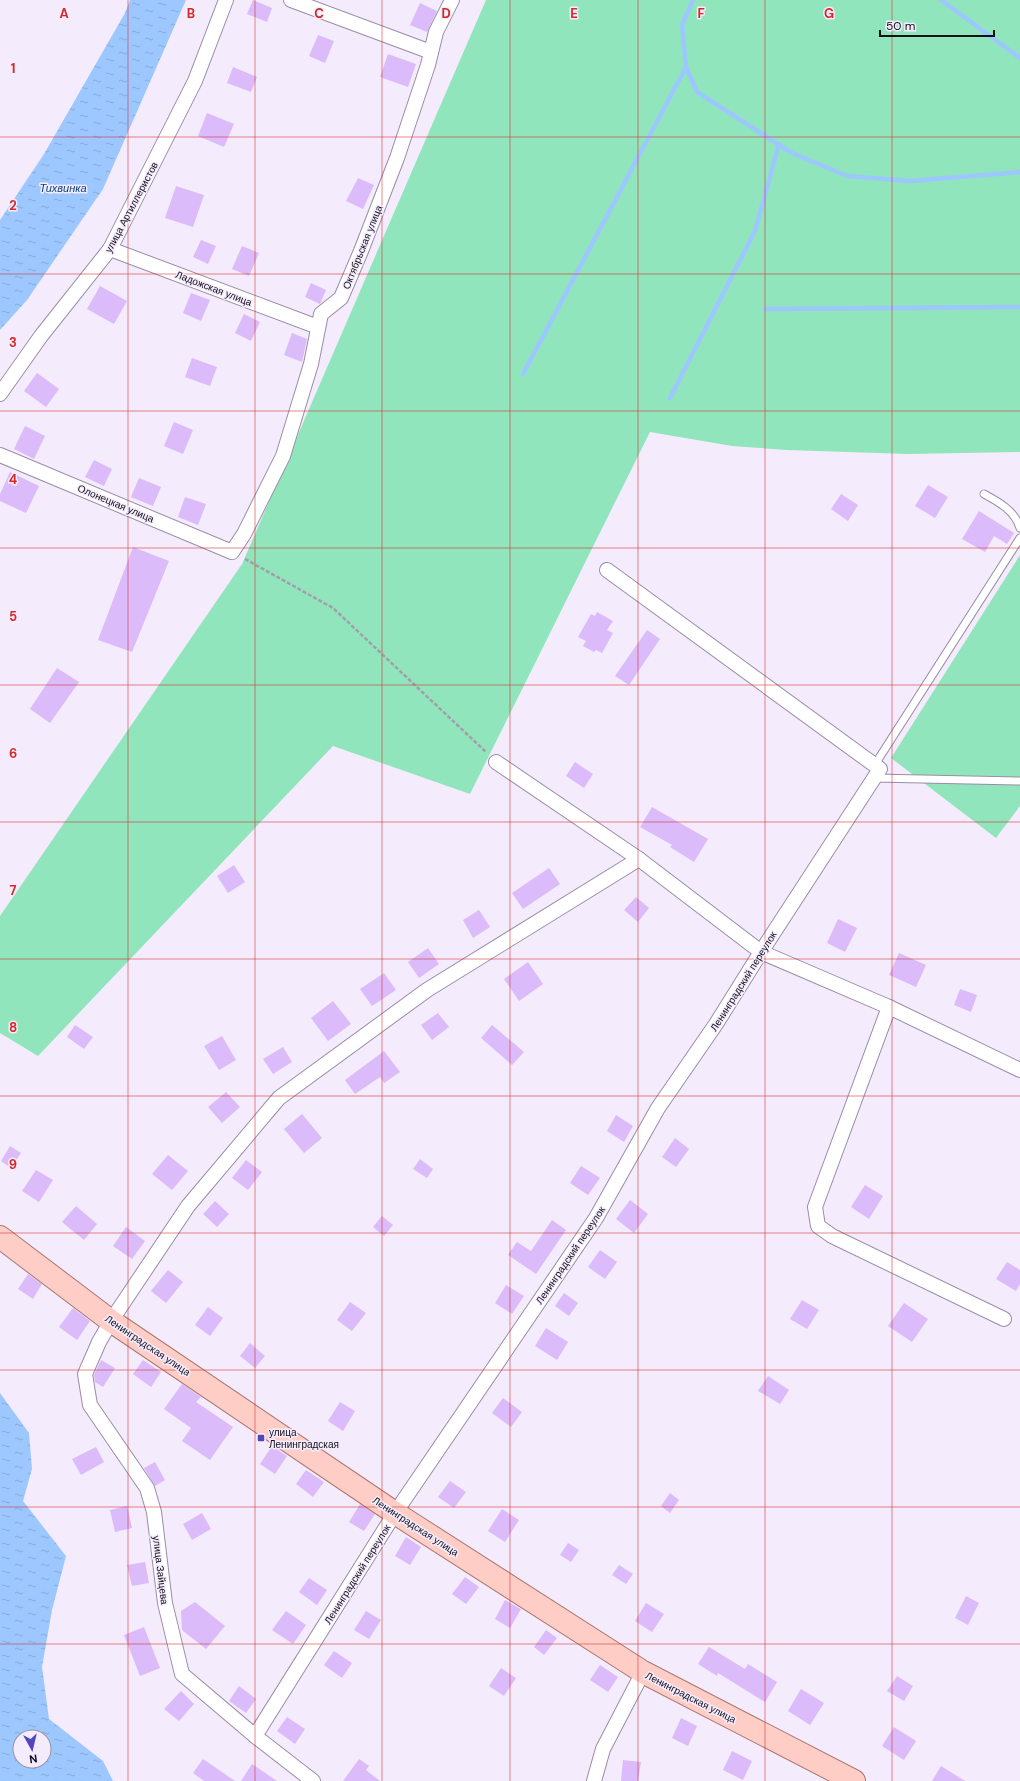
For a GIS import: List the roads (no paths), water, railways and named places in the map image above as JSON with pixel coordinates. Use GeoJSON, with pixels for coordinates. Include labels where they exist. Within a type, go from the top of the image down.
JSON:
{"type":"FeatureCollection","features":[{"type":"Feature","properties":{"kind":"main road","name":"Ленинградская улица"},"geometry":{"type":"LineString","coordinates":[[0,1237],[111,1321],[395,1513],[642,1672],[854,1781]]}},
{"type":"Feature","properties":{"kind":"street","name":"улица Артиллеристов"},"geometry":{"type":"LineString","coordinates":[[0,394],[41,336],[110,249],[195,81],[226,0]]}},
{"type":"Feature","properties":{"kind":"street"},"geometry":{"type":"LineString","coordinates":[[291,0],[431,52]]}},
{"type":"Feature","properties":{"kind":"street","name":"Октябрьская улица"},"geometry":{"type":"LineString","coordinates":[[232,552],[244,534],[283,456],[311,364],[321,314],[342,298],[397,158],[436,32],[452,0]]}},
{"type":"Feature","properties":{"kind":"street","name":"Ладожская улица"},"geometry":{"type":"LineString","coordinates":[[110,249],[318,327]]}},
{"type":"Feature","properties":{"kind":"street","name":"Олонецкая улица"},"geometry":{"type":"LineString","coordinates":[[0,455],[232,552]]}},
{"type":"Feature","properties":{"kind":"street"},"geometry":{"type":"LineString","coordinates":[[607,570],[876,771]]}},
{"type":"Feature","properties":{"kind":"street"},"geometry":{"type":"LineString","coordinates":[[496,762],[639,859],[761,952],[888,1007],[1020,1070]]}},
{"type":"Feature","properties":{"kind":"street","name":"Ленинградский переулок"},"geometry":{"type":"LineString","coordinates":[[255,1736],[395,1513],[596,1218],[658,1108],[716,1024],[876,771]]}},
{"type":"Feature","properties":{"kind":"street","name":"улица Зайцева"},"geometry":{"type":"LineString","coordinates":[[313,1781],[255,1736],[182,1674],[165,1603],[154,1512],[147,1488],[90,1405],[85,1374],[99,1342],[111,1321],[188,1206],[279,1098],[427,990],[639,859]]}},
{"type":"Feature","properties":{"kind":"street"},"geometry":{"type":"LineString","coordinates":[[888,1007],[815,1207],[818,1226],[832,1236],[1004,1319]]}},
{"type":"Feature","properties":{"kind":"street"},"geometry":{"type":"LineString","coordinates":[[594,1781],[603,1749],[642,1672]]}},
{"type":"Feature","properties":{"kind":"lane"},"geometry":{"type":"LineString","coordinates":[[984,494],[1010,511],[1020,528]]}},
{"type":"Feature","properties":{"kind":"lane"},"geometry":{"type":"LineString","coordinates":[[1020,538],[876,771],[1020,782]]}},
{"type":"Feature","properties":{"kind":"water","name":"Тихвинка"},"geometry":{"type":"Polygon","coordinates":[[[130,0],[186,0],[103,189],[27,300],[0,330],[0,220],[44,154],[125,13],[130,0]]]}},
{"type":"Feature","properties":{"kind":"water"},"geometry":{"type":"Polygon","coordinates":[[[0,1393],[29,1433],[32,1469],[23,1501],[66,1556],[52,1610],[42,1667],[49,1719],[103,1761],[113,1781],[0,1781],[0,1393]]]}},
{"type":"Feature","properties":{"kind":"waterway"},"geometry":{"type":"LineString","coordinates":[[693,0],[682,25],[686,67],[697,92],[792,153],[847,176],[910,181],[1020,172]]}},
{"type":"Feature","properties":{"kind":"waterway"},"geometry":{"type":"LineString","coordinates":[[941,0],[1020,58]]}},
{"type":"Feature","properties":{"kind":"waterway"},"geometry":{"type":"LineString","coordinates":[[523,374],[686,67]]}},
{"type":"Feature","properties":{"kind":"waterway"},"geometry":{"type":"LineString","coordinates":[[670,398],[755,231],[779,144]]}},
{"type":"Feature","properties":{"kind":"waterway"},"geometry":{"type":"LineString","coordinates":[[765,309],[1020,307]]}},
{"type":"Feature","properties":{"kind":"place","name":"улица Ленинградская"},"geometry":{"type":"Point","coordinates":[261,1438]}}]}
